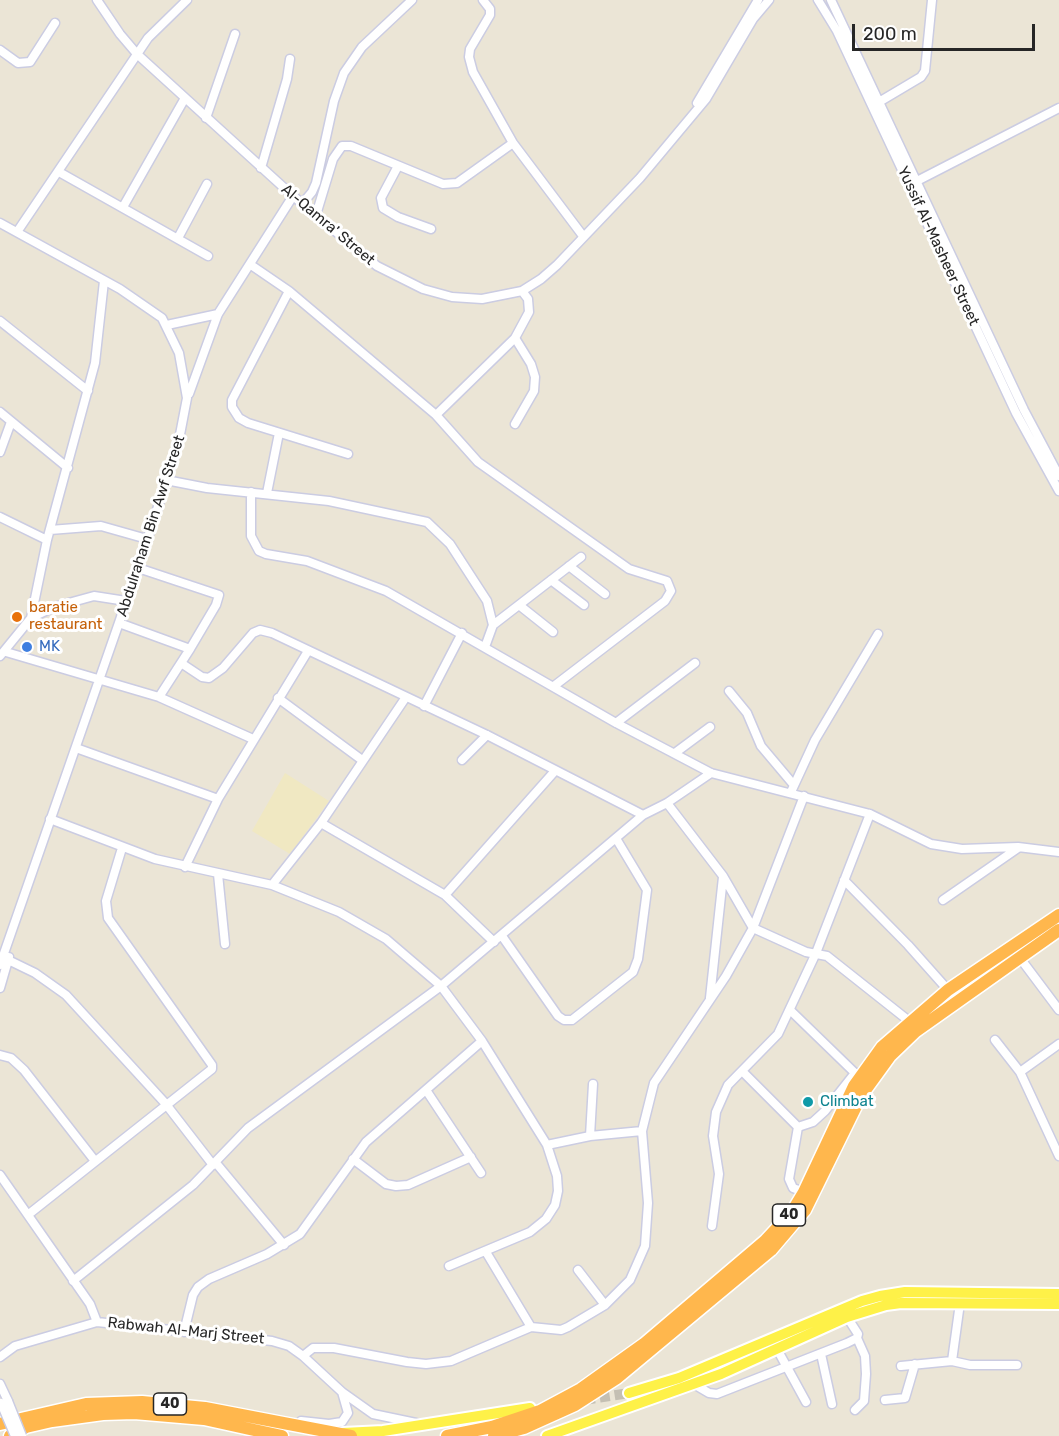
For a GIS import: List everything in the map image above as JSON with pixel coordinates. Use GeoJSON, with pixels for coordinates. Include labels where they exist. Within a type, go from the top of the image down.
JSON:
{"type":"FeatureCollection","features":[{"type":"Feature","properties":{"kind":"highway","name":"40"},"geometry":{"type":"LineString","coordinates":[[447,1436],[492,1427],[540,1411],[611,1368],[765,1241],[792,1212],[804,1192],[859,1073],[882,1047],[909,1021],[948,990],[1059,915]]}},
{"type":"Feature","properties":{"kind":"highway","name":"40"},"geometry":{"type":"LineString","coordinates":[[494,1436],[524,1428],[575,1405],[617,1378],[771,1250],[805,1210],[861,1096],[890,1056],[916,1031],[1059,930]]}},
{"type":"Feature","properties":{"kind":"highway","name":"40"},"geometry":{"type":"LineString","coordinates":[[0,1424],[86,1404],[142,1402],[205,1407],[345,1435]]}},
{"type":"Feature","properties":{"kind":"highway","name":"40"},"geometry":{"type":"LineString","coordinates":[[13,1436],[26,1427],[103,1413],[134,1413],[204,1419],[282,1436]]}},
{"type":"Feature","properties":{"kind":"main road"},"geometry":{"type":"LineString","coordinates":[[629,1393],[687,1375],[862,1300],[905,1292],[1059,1294]]}},
{"type":"Feature","properties":{"kind":"main road"},"geometry":{"type":"LineString","coordinates":[[547,1436],[721,1374],[847,1317],[892,1304],[1059,1304]]}},
{"type":"Feature","properties":{"kind":"main road"},"geometry":{"type":"LineString","coordinates":[[345,1435],[484,1417],[530,1408]]}},
{"type":"Feature","properties":{"kind":"street","name":"Al-Qamra' Street"},"geometry":{"type":"LineString","coordinates":[[97,0],[137,54],[261,168],[377,266],[423,289],[452,297],[482,299],[509,296],[522,291],[548,274],[640,178],[715,86],[753,20],[770,0]]}},
{"type":"Feature","properties":{"kind":"street"},"geometry":{"type":"LineString","coordinates":[[17,232],[137,54],[165,20],[187,0]]}},
{"type":"Feature","properties":{"kind":"street"},"geometry":{"type":"LineString","coordinates":[[302,204],[316,183],[334,101],[344,73],[362,47],[412,0]]}},
{"type":"Feature","properties":{"kind":"street"},"geometry":{"type":"LineString","coordinates":[[483,0],[490,9],[490,15],[470,49],[469,57],[473,72],[513,142],[583,236]]}},
{"type":"Feature","properties":{"kind":"street","name":"Al-Qamra' Street"},"geometry":{"type":"LineString","coordinates":[[695,109],[758,0]]}},
{"type":"Feature","properties":{"kind":"street","name":"Yussif Al-Masheer Street"},"geometry":{"type":"LineString","coordinates":[[818,0],[837,31],[1011,403],[1059,491]]}},
{"type":"Feature","properties":{"kind":"street","name":"Yussif Al-Masheer Street"},"geometry":{"type":"LineString","coordinates":[[831,0],[1019,400],[1059,476]]}},
{"type":"Feature","properties":{"kind":"street"},"geometry":{"type":"LineString","coordinates":[[879,102],[921,77],[925,71],[932,0]]}},
{"type":"Feature","properties":{"kind":"street"},"geometry":{"type":"LineString","coordinates":[[0,50],[18,63],[30,62],[55,23]]}},
{"type":"Feature","properties":{"kind":"street"},"geometry":{"type":"LineString","coordinates":[[206,118],[235,34]]}},
{"type":"Feature","properties":{"kind":"street"},"geometry":{"type":"LineString","coordinates":[[261,168],[287,79],[290,58]]}},
{"type":"Feature","properties":{"kind":"street"},"geometry":{"type":"LineString","coordinates":[[123,207],[185,98]]}},
{"type":"Feature","properties":{"kind":"street"},"geometry":{"type":"LineString","coordinates":[[917,181],[1059,108]]}},
{"type":"Feature","properties":{"kind":"street"},"geometry":{"type":"LineString","coordinates":[[316,215],[333,159],[342,146],[351,146],[443,184],[457,183],[513,142]]}},
{"type":"Feature","properties":{"kind":"street"},"geometry":{"type":"LineString","coordinates":[[398,166],[381,198],[383,208],[398,217],[431,229]]}},
{"type":"Feature","properties":{"kind":"street"},"geometry":{"type":"LineString","coordinates":[[59,172],[208,256]]}},
{"type":"Feature","properties":{"kind":"street"},"geometry":{"type":"LineString","coordinates":[[177,238],[207,184]]}},
{"type":"Feature","properties":{"kind":"street"},"geometry":{"type":"LineString","coordinates":[[187,398],[218,314],[293,196]]}},
{"type":"Feature","properties":{"kind":"street","name":"Abdulraham Bin Awf Street"},"geometry":{"type":"LineString","coordinates":[[0,223],[152,309],[167,325],[182,363],[187,398],[181,432],[166,480],[100,680],[50,819],[4,961],[0,988]]}},
{"type":"Feature","properties":{"kind":"street"},"geometry":{"type":"LineString","coordinates":[[251,265],[289,291],[436,415],[478,462],[629,569],[661,577],[670,586],[670,595],[664,601],[554,686]]}},
{"type":"Feature","properties":{"kind":"street"},"geometry":{"type":"LineString","coordinates":[[104,281],[95,363],[47,540],[31,618],[3,654],[159,697],[253,739]]}},
{"type":"Feature","properties":{"kind":"street"},"geometry":{"type":"LineString","coordinates":[[289,291],[232,400],[232,408],[239,418],[348,454]]}},
{"type":"Feature","properties":{"kind":"street"},"geometry":{"type":"LineString","coordinates":[[436,415],[515,338],[529,312],[528,299],[522,291]]}},
{"type":"Feature","properties":{"kind":"street"},"geometry":{"type":"LineString","coordinates":[[167,325],[218,314]]}},
{"type":"Feature","properties":{"kind":"street"},"geometry":{"type":"LineString","coordinates":[[0,321],[88,391]]}},
{"type":"Feature","properties":{"kind":"street"},"geometry":{"type":"LineString","coordinates":[[515,338],[531,364],[535,377],[534,391],[515,424]]}},
{"type":"Feature","properties":{"kind":"street"},"geometry":{"type":"LineString","coordinates":[[0,412],[68,468]]}},
{"type":"Feature","properties":{"kind":"street"},"geometry":{"type":"LineString","coordinates":[[0,452],[11,422]]}},
{"type":"Feature","properties":{"kind":"street"},"geometry":{"type":"LineString","coordinates":[[267,493],[279,433]]}},
{"type":"Feature","properties":{"kind":"street"},"geometry":{"type":"LineString","coordinates":[[166,480],[207,488],[330,501],[427,522],[439,531],[466,564],[488,601],[493,625],[485,647]]}},
{"type":"Feature","properties":{"kind":"street"},"geometry":{"type":"LineString","coordinates":[[251,492],[251,536],[259,551],[307,561],[365,582],[462,633],[616,723],[711,773],[792,788]]}},
{"type":"Feature","properties":{"kind":"street"},"geometry":{"type":"LineString","coordinates":[[0,517],[47,540]]}},
{"type":"Feature","properties":{"kind":"street"},"geometry":{"type":"LineString","coordinates":[[50,530],[101,526],[147,539]]}},
{"type":"Feature","properties":{"kind":"street"},"geometry":{"type":"LineString","coordinates":[[493,625],[581,556]]}},
{"type":"Feature","properties":{"kind":"street"},"geometry":{"type":"LineString","coordinates":[[569,566],[605,594]]}},
{"type":"Feature","properties":{"kind":"street"},"geometry":{"type":"LineString","coordinates":[[138,568],[219,596],[190,649],[159,697]]}},
{"type":"Feature","properties":{"kind":"street"},"geometry":{"type":"LineString","coordinates":[[551,580],[584,605]]}},
{"type":"Feature","properties":{"kind":"street"},"geometry":{"type":"LineString","coordinates":[[31,618],[54,607],[94,596],[126,601]]}},
{"type":"Feature","properties":{"kind":"street"},"geometry":{"type":"LineString","coordinates":[[519,605],[553,632]]}},
{"type":"Feature","properties":{"kind":"street"},"geometry":{"type":"LineString","coordinates":[[119,623],[190,649]]}},
{"type":"Feature","properties":{"kind":"street"},"geometry":{"type":"LineString","coordinates":[[181,663],[202,677],[213,677],[253,633],[260,630],[272,633],[487,735],[643,815]]}},
{"type":"Feature","properties":{"kind":"street"},"geometry":{"type":"LineString","coordinates":[[424,706],[462,633]]}},
{"type":"Feature","properties":{"kind":"street"},"geometry":{"type":"LineString","coordinates":[[792,788],[815,740],[878,634]]}},
{"type":"Feature","properties":{"kind":"street"},"geometry":{"type":"LineString","coordinates":[[185,867],[218,799],[308,651]]}},
{"type":"Feature","properties":{"kind":"street"},"geometry":{"type":"LineString","coordinates":[[616,723],[695,663]]}},
{"type":"Feature","properties":{"kind":"street"},"geometry":{"type":"LineString","coordinates":[[729,692],[747,713],[761,746],[792,788],[804,796],[870,814],[931,844],[962,849],[1018,847],[1059,852]]}},
{"type":"Feature","properties":{"kind":"street"},"geometry":{"type":"LineString","coordinates":[[272,885],[321,823],[406,697]]}},
{"type":"Feature","properties":{"kind":"street"},"geometry":{"type":"LineString","coordinates":[[278,698],[362,760]]}},
{"type":"Feature","properties":{"kind":"street"},"geometry":{"type":"LineString","coordinates":[[675,753],[710,727]]}},
{"type":"Feature","properties":{"kind":"street"},"geometry":{"type":"LineString","coordinates":[[462,760],[487,735]]}},
{"type":"Feature","properties":{"kind":"street"},"geometry":{"type":"LineString","coordinates":[[76,748],[218,799]]}},
{"type":"Feature","properties":{"kind":"street"},"geometry":{"type":"LineString","coordinates":[[445,895],[554,771]]}},
{"type":"Feature","properties":{"kind":"street"},"geometry":{"type":"LineString","coordinates":[[73,1281],[193,1185],[248,1128],[441,986],[617,840],[643,815],[667,803],[711,773]]}},
{"type":"Feature","properties":{"kind":"street"},"geometry":{"type":"LineString","coordinates":[[303,1356],[313,1348],[334,1348],[426,1364],[450,1361],[531,1327],[561,1329],[605,1305],[630,1280],[645,1246],[648,1203],[642,1131],[654,1083],[710,1001],[753,928],[804,796]]}},
{"type":"Feature","properties":{"kind":"street"},"geometry":{"type":"LineString","coordinates":[[667,803],[723,876],[753,928],[806,952],[827,956],[840,964],[909,1021]]}},
{"type":"Feature","properties":{"kind":"street"},"geometry":{"type":"LineString","coordinates":[[712,1226],[719,1174],[713,1136],[716,1112],[728,1085],[778,1034],[816,953],[870,814]]}},
{"type":"Feature","properties":{"kind":"street"},"geometry":{"type":"LineString","coordinates":[[50,819],[122,848],[185,867],[272,885],[339,912],[386,939],[441,986],[483,1041],[547,1145],[557,1176],[555,1205],[546,1219],[530,1232],[449,1266]]}},
{"type":"Feature","properties":{"kind":"street"},"geometry":{"type":"LineString","coordinates":[[321,823],[445,895],[494,942]]}},
{"type":"Feature","properties":{"kind":"street"},"geometry":{"type":"LineString","coordinates":[[502,936],[558,1016],[564,1020],[572,1020],[633,972],[638,959],[647,890],[617,840]]}},
{"type":"Feature","properties":{"kind":"street"},"geometry":{"type":"LineString","coordinates":[[944,900],[1018,847]]}},
{"type":"Feature","properties":{"kind":"street"},"geometry":{"type":"LineString","coordinates":[[29,1214],[165,1103],[208,1074],[212,1065],[108,918],[106,901],[122,848]]}},
{"type":"Feature","properties":{"kind":"street"},"geometry":{"type":"LineString","coordinates":[[218,874],[225,944]]}},
{"type":"Feature","properties":{"kind":"street"},"geometry":{"type":"LineString","coordinates":[[710,1001],[723,876]]}},
{"type":"Feature","properties":{"kind":"street"},"geometry":{"type":"LineString","coordinates":[[844,880],[908,945],[948,990]]}},
{"type":"Feature","properties":{"kind":"street"},"geometry":{"type":"LineString","coordinates":[[1020,958],[1059,1010]]}},
{"type":"Feature","properties":{"kind":"street"},"geometry":{"type":"LineString","coordinates":[[4,961],[35,973],[66,995],[165,1103],[284,1245]]}},
{"type":"Feature","properties":{"kind":"street"},"geometry":{"type":"LineString","coordinates":[[790,1010],[859,1073],[825,1112],[813,1122],[798,1127]]}},
{"type":"Feature","properties":{"kind":"street"},"geometry":{"type":"LineString","coordinates":[[995,1040],[1020,1072],[1059,1156]]}},
{"type":"Feature","properties":{"kind":"street"},"geometry":{"type":"LineString","coordinates":[[184,1332],[193,1295],[198,1287],[209,1279],[284,1245],[300,1234],[353,1159],[385,1124],[483,1041]]}},
{"type":"Feature","properties":{"kind":"street"},"geometry":{"type":"LineString","coordinates":[[1020,1072],[1059,1044]]}},
{"type":"Feature","properties":{"kind":"street"},"geometry":{"type":"LineString","coordinates":[[0,1055],[11,1058],[24,1070],[95,1161]]}},
{"type":"Feature","properties":{"kind":"street"},"geometry":{"type":"LineString","coordinates":[[743,1072],[798,1127]]}},
{"type":"Feature","properties":{"kind":"street"},"geometry":{"type":"LineString","coordinates":[[590,1136],[592,1084]]}},
{"type":"Feature","properties":{"kind":"street"},"geometry":{"type":"LineString","coordinates":[[426,1090],[481,1173]]}},
{"type":"Feature","properties":{"kind":"street"},"geometry":{"type":"LineString","coordinates":[[798,1127],[789,1179],[794,1188],[804,1192]]}},
{"type":"Feature","properties":{"kind":"street"},"geometry":{"type":"LineString","coordinates":[[547,1145],[590,1136],[642,1131]]}},
{"type":"Feature","properties":{"kind":"street"},"geometry":{"type":"LineString","coordinates":[[353,1159],[386,1184],[396,1186],[408,1185],[471,1157]]}},
{"type":"Feature","properties":{"kind":"street"},"geometry":{"type":"LineString","coordinates":[[0,1175],[90,1304],[97,1322]]}},
{"type":"Feature","properties":{"kind":"street"},"geometry":{"type":"LineString","coordinates":[[486,1252],[531,1327]]}},
{"type":"Feature","properties":{"kind":"street"},"geometry":{"type":"LineString","coordinates":[[578,1270],[605,1305]]}},
{"type":"Feature","properties":{"kind":"street"},"geometry":{"type":"LineString","coordinates":[[952,1361],[960,1303]]}},
{"type":"Feature","properties":{"kind":"street"},"geometry":{"type":"LineString","coordinates":[[847,1317],[858,1334],[857,1338],[865,1356],[867,1374],[864,1401],[855,1410]]}},
{"type":"Feature","properties":{"kind":"street","name":"Rabwah Al-Marj Street"},"geometry":{"type":"LineString","coordinates":[[0,1357],[15,1346],[97,1322],[272,1341],[289,1346],[303,1356],[342,1392],[373,1414],[386,1419],[419,1424]]}},
{"type":"Feature","properties":{"kind":"street"},"geometry":{"type":"LineString","coordinates":[[692,1383],[709,1393],[717,1394],[857,1338]]}},
{"type":"Feature","properties":{"kind":"street","name":"Rabwah Al-Marj Street"},"geometry":{"type":"LineString","coordinates":[[0,1345],[15,1346]]}},
{"type":"Feature","properties":{"kind":"street"},"geometry":{"type":"LineString","coordinates":[[777,1349],[806,1402]]}},
{"type":"Feature","properties":{"kind":"street"},"geometry":{"type":"LineString","coordinates":[[821,1354],[832,1404]]}},
{"type":"Feature","properties":{"kind":"street"},"geometry":{"type":"LineString","coordinates":[[901,1366],[952,1361],[970,1365],[1017,1365]]}},
{"type":"Feature","properties":{"kind":"street"},"geometry":{"type":"LineString","coordinates":[[885,1400],[905,1398],[915,1364]]}},
{"type":"Feature","properties":{"kind":"street"},"geometry":{"type":"LineString","coordinates":[[0,1384],[13,1436]]}},
{"type":"Feature","properties":{"kind":"street"},"geometry":{"type":"LineString","coordinates":[[283,1421],[329,1424],[342,1422],[348,1413],[342,1392]]}},
{"type":"Feature","properties":{"kind":"street"},"geometry":{"type":"LineString","coordinates":[[3,1402],[22,1436]]}},
{"type":"Feature","properties":{"kind":"shaded area"},"geometry":{"type":"Polygon","coordinates":[[[285,773],[329,801],[290,854],[252,831],[285,773]]]}},
{"type":"Feature","properties":{"kind":"tunnel"},"geometry":{"type":"LineString","coordinates":[[585,1400],[629,1393]]}},
{"type":"Feature","properties":{"kind":"place","name":"baratie restaurant"},"geometry":{"type":"Point","coordinates":[17,617]}},
{"type":"Feature","properties":{"kind":"place","name":"MK"},"geometry":{"type":"Point","coordinates":[27,647]}},
{"type":"Feature","properties":{"kind":"place","name":"Climbat"},"geometry":{"type":"Point","coordinates":[808,1102]}}]}
